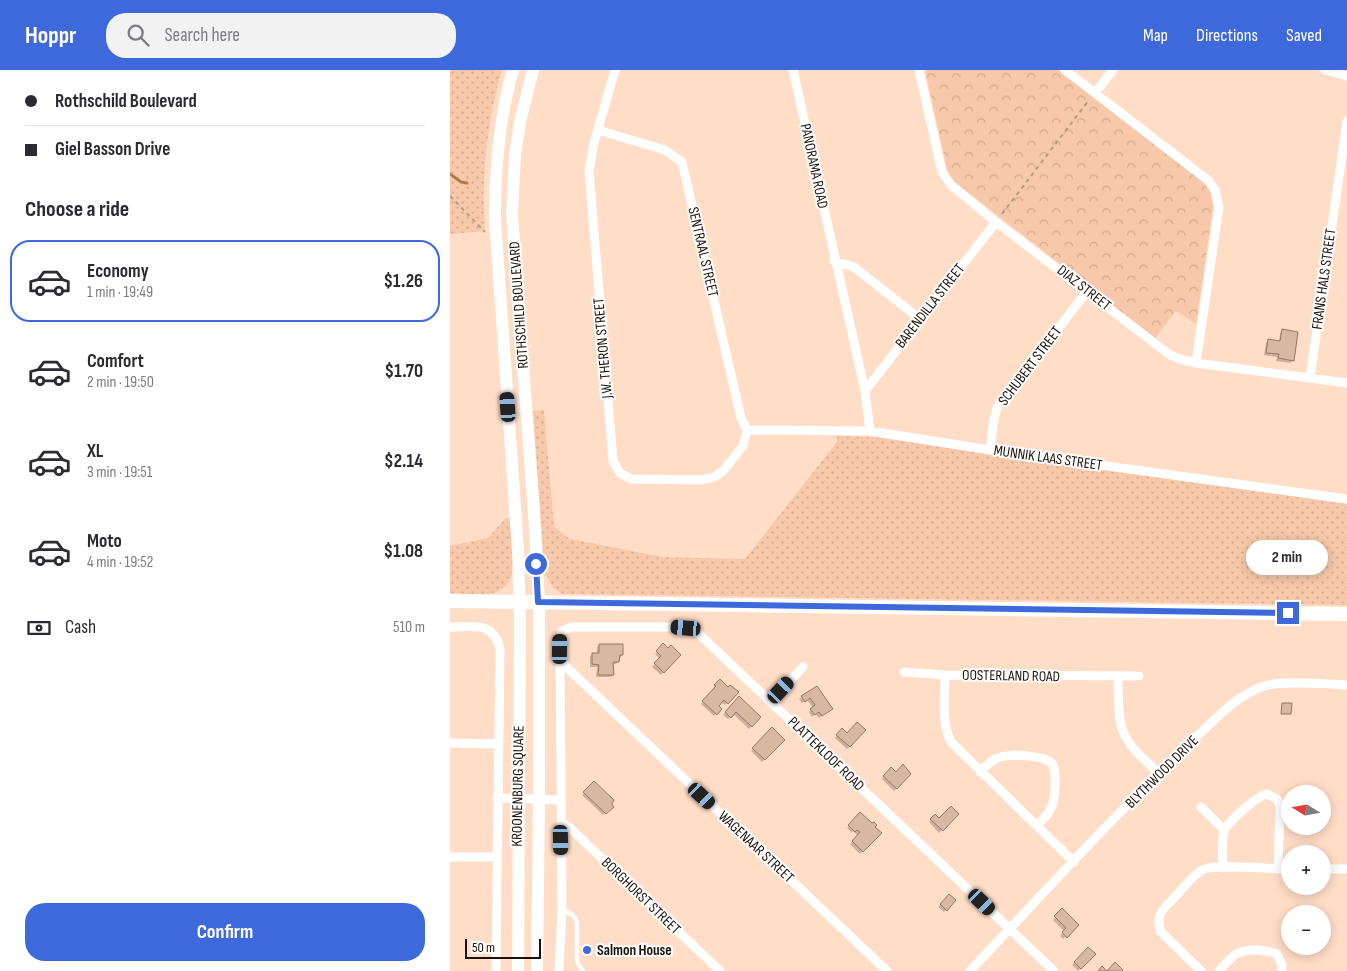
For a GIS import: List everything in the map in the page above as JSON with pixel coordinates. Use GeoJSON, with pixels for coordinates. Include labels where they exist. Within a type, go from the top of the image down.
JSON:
{"type":"FeatureCollection","features":[{"type":"Feature","properties":{"kind":"main road"},"geometry":{"type":"LineString","coordinates":[[450,601],[1347,614]]}},
{"type":"Feature","properties":{"kind":"street","name":"ROTHSCHILD BOULEVARD"},"geometry":{"type":"LineString","coordinates":[[513,70],[499,134],[495,209],[520,601]]}},
{"type":"Feature","properties":{"kind":"street","name":"ROTHSCHILD BOULEVARD"},"geometry":{"type":"LineString","coordinates":[[533,70],[520,122],[515,156],[512,214],[534,514],[538,602]]}},
{"type":"Feature","properties":{"kind":"street","name":"J.W. THERON STREET"},"geometry":{"type":"LineString","coordinates":[[616,70],[598,130],[589,172],[612,452],[616,469],[625,477],[636,479],[709,479],[722,471],[743,446],[747,430]]}},
{"type":"Feature","properties":{"kind":"street","name":"PANORAMA ROAD"},"geometry":{"type":"LineString","coordinates":[[793,70],[834,261],[865,392],[870,431]]}},
{"type":"Feature","properties":{"kind":"street","name":"DIAZ STREET"},"geometry":{"type":"LineString","coordinates":[[919,70],[945,178],[951,185],[996,222],[1088,290],[1170,355],[1196,362],[1347,383]]}},
{"type":"Feature","properties":{"kind":"street"},"geometry":{"type":"LineString","coordinates":[[1065,70],[1209,182],[1215,190],[1219,208],[1196,362]]}},
{"type":"Feature","properties":{"kind":"street"},"geometry":{"type":"LineString","coordinates":[[1094,93],[1112,70]]}},
{"type":"Feature","properties":{"kind":"street"},"geometry":{"type":"LineString","coordinates":[[1325,70],[1347,76]]}},
{"type":"Feature","properties":{"kind":"street","name":"FRANS HALS STREET"},"geometry":{"type":"LineString","coordinates":[[1310,378],[1347,121]]}},
{"type":"Feature","properties":{"kind":"street","name":"SENTRAAL STREET"},"geometry":{"type":"LineString","coordinates":[[598,130],[665,150],[672,153],[682,162],[741,418],[747,430]]}},
{"type":"Feature","properties":{"kind":"street","name":"BARENDILLA STREET"},"geometry":{"type":"LineString","coordinates":[[865,392],[996,222]]}},
{"type":"Feature","properties":{"kind":"street"},"geometry":{"type":"LineString","coordinates":[[834,261],[854,267],[920,319]]}},
{"type":"Feature","properties":{"kind":"street","name":"SCHUBERT STREET"},"geometry":{"type":"LineString","coordinates":[[990,450],[997,408],[1088,290]]}},
{"type":"Feature","properties":{"kind":"street","name":"MUNNIK LAAS STREET"},"geometry":{"type":"LineString","coordinates":[[747,430],[870,431],[990,450],[1347,499]]}},
{"type":"Feature","properties":{"kind":"street","name":"KROONENBURG SQUARE"},"geometry":{"type":"LineString","coordinates":[[518,971],[520,601]]}},
{"type":"Feature","properties":{"kind":"street","name":"KROONENBURG SQUARE"},"geometry":{"type":"LineString","coordinates":[[537,971],[539,799],[538,602]]}},
{"type":"Feature","properties":{"kind":"street","name":"KROONENBURG SQUARE"},"geometry":{"type":"LineString","coordinates":[[450,627],[479,627],[494,632],[498,638],[500,649],[496,971]]}},
{"type":"Feature","properties":{"kind":"street","name":"PLATTEKLOOF ROAD"},"geometry":{"type":"LineString","coordinates":[[560,661],[560,638],[562,631],[571,627],[674,627],[698,633],[1054,971]]}},
{"type":"Feature","properties":{"kind":"street"},"geometry":{"type":"LineString","coordinates":[[559,971],[562,910],[560,661]]}},
{"type":"Feature","properties":{"kind":"street","name":"WAGENAAR STREET"},"geometry":{"type":"LineString","coordinates":[[560,661],[887,971]]}},
{"type":"Feature","properties":{"kind":"street"},"geometry":{"type":"LineString","coordinates":[[770,702],[803,667]]}},
{"type":"Feature","properties":{"kind":"street","name":"OOSTERLAND ROAD"},"geometry":{"type":"LineString","coordinates":[[904,672],[945,675],[1139,676]]}},
{"type":"Feature","properties":{"kind":"street"},"geometry":{"type":"LineString","coordinates":[[945,675],[947,733],[956,749],[1074,862]]}},
{"type":"Feature","properties":{"kind":"street"},"geometry":{"type":"LineString","coordinates":[[1118,677],[1120,726],[1126,739],[1136,752],[1159,773]]}},
{"type":"Feature","properties":{"kind":"street","name":"BLYTHWOOD DRIVE"},"geometry":{"type":"LineString","coordinates":[[970,971],[1159,773],[1231,705],[1254,690],[1266,685],[1280,683],[1347,685]]}},
{"type":"Feature","properties":{"kind":"street"},"geometry":{"type":"LineString","coordinates":[[450,742],[499,744]]}},
{"type":"Feature","properties":{"kind":"street"},"geometry":{"type":"LineString","coordinates":[[980,772],[1000,757],[1036,757],[1052,763],[1054,800],[1051,809],[1037,826]]}},
{"type":"Feature","properties":{"kind":"street"},"geometry":{"type":"LineString","coordinates":[[1201,971],[1161,932],[1158,917],[1165,906],[1198,873],[1209,868],[1278,869],[1280,806],[1277,799],[1262,794],[1224,830],[1223,868]]}},
{"type":"Feature","properties":{"kind":"street"},"geometry":{"type":"LineString","coordinates":[[497,798],[560,800]]}},
{"type":"Feature","properties":{"kind":"street"},"geometry":{"type":"LineString","coordinates":[[1201,807],[1224,830]]}},
{"type":"Feature","properties":{"kind":"street","name":"BORGHORST STREET"},"geometry":{"type":"LineString","coordinates":[[561,822],[570,828],[720,971]]}},
{"type":"Feature","properties":{"kind":"street"},"geometry":{"type":"LineString","coordinates":[[450,857],[497,856]]}},
{"type":"Feature","properties":{"kind":"street"},"geometry":{"type":"LineString","coordinates":[[1331,869],[1347,869]]}},
{"type":"Feature","properties":{"kind":"street"},"geometry":{"type":"LineString","coordinates":[[1219,971],[1237,953],[1245,950],[1267,951],[1277,954],[1282,965],[1282,971]]}},
{"type":"Feature","properties":{"kind":"lane"},"geometry":{"type":"LineString","coordinates":[[562,910],[575,917],[577,922],[577,959],[583,971]]}},
{"type":"Feature","properties":{"kind":"path"},"geometry":{"type":"LineString","coordinates":[[996,222],[1094,93]]}},
{"type":"Feature","properties":{"kind":"path"},"geometry":{"type":"LineString","coordinates":[[450,196],[482,228],[497,248]]}},
{"type":"Feature","properties":{"kind":"green space"},"geometry":{"type":"Polygon","coordinates":[[[450,70],[502,70],[492,109],[486,150],[485,231],[450,234],[450,70]]]}},
{"type":"Feature","properties":{"kind":"green space"},"geometry":{"type":"Polygon","coordinates":[[[925,70],[1058,70],[1204,183],[1211,194],[1213,207],[1196,324],[1176,311],[1155,338],[952,180],[948,173],[925,70]]]}},
{"type":"Feature","properties":{"kind":"green space"},"geometry":{"type":"Polygon","coordinates":[[[544,410],[554,527],[570,539],[662,557],[745,559],[837,442],[837,436],[874,437],[1347,504],[1347,605],[563,594],[553,588],[547,576],[545,576],[533,411],[544,410]]]}},
{"type":"Feature","properties":{"kind":"green space"},"geometry":{"type":"Polygon","coordinates":[[[512,518],[514,562],[509,582],[502,589],[488,594],[450,593],[450,546],[488,538],[505,519],[512,518]]]}},
{"type":"Feature","properties":{"kind":"building"},"geometry":{"type":"Polygon","coordinates":[[[1282,329],[1298,332],[1294,361],[1278,358],[1279,354],[1266,353],[1268,339],[1280,341],[1282,329]]]}},
{"type":"Feature","properties":{"kind":"building"},"geometry":{"type":"Polygon","coordinates":[[[663,643],[668,648],[671,645],[681,655],[664,673],[654,663],[661,656],[656,651],[663,643]]]}},
{"type":"Feature","properties":{"kind":"building"},"geometry":{"type":"Polygon","coordinates":[[[599,644],[623,644],[623,655],[620,655],[619,662],[613,662],[614,675],[598,675],[599,665],[592,664],[592,653],[599,653],[599,644]]]}},
{"type":"Feature","properties":{"kind":"building"},"geometry":{"type":"Polygon","coordinates":[[[720,679],[728,687],[730,685],[739,692],[728,704],[724,700],[719,706],[722,709],[717,715],[702,701],[720,679]]]}},
{"type":"Feature","properties":{"kind":"building"},"geometry":{"type":"Polygon","coordinates":[[[817,686],[833,709],[822,716],[819,712],[815,715],[810,709],[815,705],[810,698],[805,702],[801,696],[817,686]]]}},
{"type":"Feature","properties":{"kind":"building"},"geometry":{"type":"Polygon","coordinates":[[[739,696],[761,717],[752,727],[736,712],[731,718],[725,712],[739,696]]]}},
{"type":"Feature","properties":{"kind":"building"},"geometry":{"type":"Polygon","coordinates":[[[1282,703],[1292,703],[1291,714],[1281,714],[1282,703]]]}},
{"type":"Feature","properties":{"kind":"building"},"geometry":{"type":"Polygon","coordinates":[[[857,722],[866,730],[850,747],[836,735],[842,728],[847,733],[857,722]]]}},
{"type":"Feature","properties":{"kind":"building"},"geometry":{"type":"Polygon","coordinates":[[[772,727],[785,740],[765,760],[752,748],[772,727]]]}},
{"type":"Feature","properties":{"kind":"building"},"geometry":{"type":"Polygon","coordinates":[[[903,764],[911,774],[897,789],[883,776],[891,767],[896,772],[903,764]]]}},
{"type":"Feature","properties":{"kind":"building"},"geometry":{"type":"Polygon","coordinates":[[[594,781],[614,800],[612,804],[614,807],[606,814],[583,792],[594,781]]]}},
{"type":"Feature","properties":{"kind":"building"},"geometry":{"type":"Polygon","coordinates":[[[951,806],[959,814],[943,831],[930,819],[935,814],[939,818],[951,806]]]}},
{"type":"Feature","properties":{"kind":"building"},"geometry":{"type":"Polygon","coordinates":[[[860,812],[872,823],[874,822],[877,825],[875,827],[882,833],[863,852],[852,841],[860,832],[857,830],[855,832],[848,825],[860,812]]]}},
{"type":"Feature","properties":{"kind":"building"},"geometry":{"type":"Polygon","coordinates":[[[949,894],[956,900],[947,911],[940,904],[949,894]]]}},
{"type":"Feature","properties":{"kind":"building"},"geometry":{"type":"Polygon","coordinates":[[[1062,908],[1079,925],[1067,938],[1062,932],[1066,928],[1054,916],[1062,908]]]}},
{"type":"Feature","properties":{"kind":"building"},"geometry":{"type":"Polygon","coordinates":[[[1088,947],[1096,954],[1081,969],[1074,962],[1088,947]]]}},
{"type":"Feature","properties":{"kind":"building"},"geometry":{"type":"Polygon","coordinates":[[[1115,962],[1123,970],[1122,971],[1107,971],[1115,962]]]}},
{"type":"Feature","properties":{"kind":"building"},"geometry":{"type":"Polygon","coordinates":[[[1102,966],[1107,971],[1098,971],[1102,966]]]}},
{"type":"Feature","properties":{"kind":"waterway"},"geometry":{"type":"LineString","coordinates":[[450,174],[461,182],[467,183]]}},
{"type":"Feature","properties":{"kind":"place","name":"Salmon House"},"geometry":{"type":"Point","coordinates":[587,950]}},
{"type":"Feature","properties":{"kind":"route"},"geometry":{"type":"LineString","coordinates":[[536,564],[538,602],[1288,613]]}}]}
